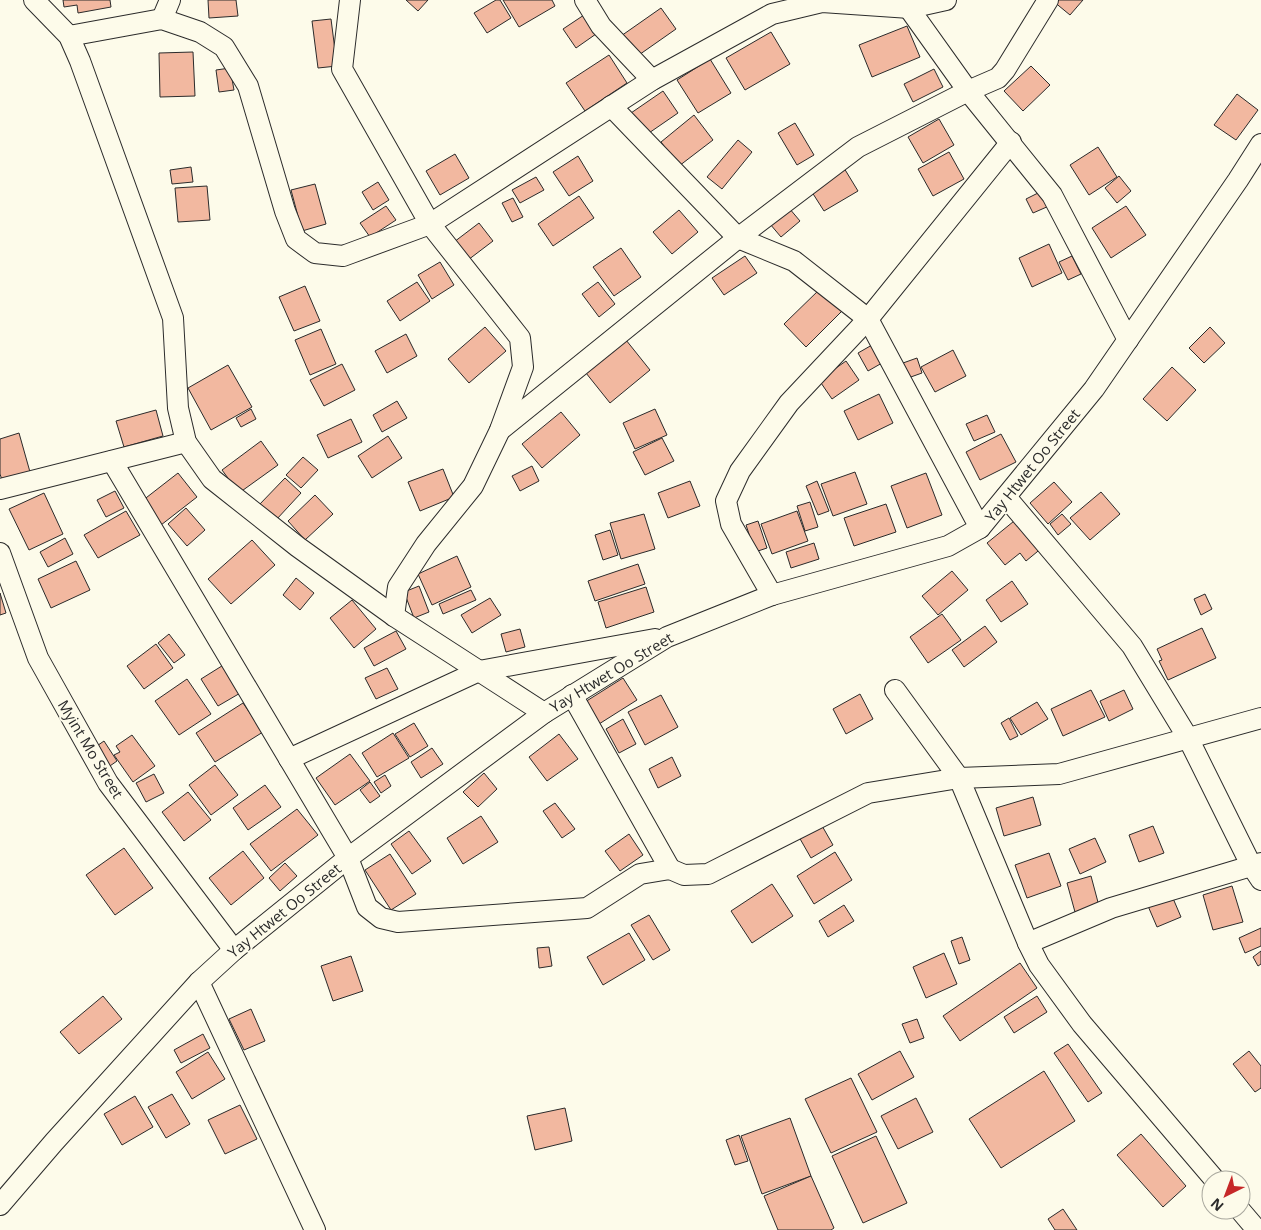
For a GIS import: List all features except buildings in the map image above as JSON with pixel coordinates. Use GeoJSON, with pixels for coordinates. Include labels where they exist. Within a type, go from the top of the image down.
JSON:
{"type":"FeatureCollection","features":[{"type":"Feature","properties":{"kind":"street"},"geometry":{"type":"LineString","coordinates":[[34,0],[68,36],[80,61],[173,318],[178,408],[186,442],[212,479],[298,547],[394,616],[544,713]]}},
{"type":"Feature","properties":{"kind":"street"},"geometry":{"type":"LineString","coordinates":[[162,19],[170,0]]}},
{"type":"Feature","properties":{"kind":"street"},"geometry":{"type":"LineString","coordinates":[[350,0],[342,69],[430,224],[520,338],[523,367],[500,430],[473,486],[426,544],[398,587],[394,616]]}},
{"type":"Feature","properties":{"kind":"street"},"geometry":{"type":"LineString","coordinates":[[585,0],[601,26],[652,80]]}},
{"type":"Feature","properties":{"kind":"street"},"geometry":{"type":"LineString","coordinates":[[68,36],[162,19],[200,32],[224,47],[248,86],[285,211],[296,239],[315,253],[343,256],[430,224],[652,80],[772,14],[822,2],[906,4],[946,0]]}},
{"type":"Feature","properties":{"kind":"street"},"geometry":{"type":"LineString","coordinates":[[500,430],[738,238],[858,147],[968,91],[998,78],[1006,70],[1048,0]]}},
{"type":"Feature","properties":{"kind":"street"},"geometry":{"type":"LineString","coordinates":[[906,4],[968,91],[1052,195],[1128,340]]}},
{"type":"Feature","properties":{"kind":"street"},"geometry":{"type":"LineString","coordinates":[[611,106],[738,238],[794,261],[868,320],[980,528]]}},
{"type":"Feature","properties":{"kind":"street"},"geometry":{"type":"LineString","coordinates":[[772,595],[731,524],[726,501],[740,471],[789,403],[868,320],[1011,142]]}},
{"type":"Feature","properties":{"kind":"street","name":"Yay Htwet Oo Street"},"geometry":{"type":"LineString","coordinates":[[0,1204],[199,982],[234,950],[348,858],[544,713],[666,637],[772,595],[948,546],[980,528],[1094,389],[1261,144]]}},
{"type":"Feature","properties":{"kind":"street"},"geometry":{"type":"LineString","coordinates":[[0,489],[186,442]]}},
{"type":"Feature","properties":{"kind":"street"},"geometry":{"type":"LineString","coordinates":[[112,461],[348,858],[367,907],[381,918],[398,922],[587,908],[640,874],[670,869],[684,875],[708,874],[868,793],[959,778],[1059,774],[1261,718]]}},
{"type":"Feature","properties":{"kind":"street"},"geometry":{"type":"LineString","coordinates":[[1006,497],[1132,646],[1188,738],[1258,869],[1112,908],[1028,943]]}},
{"type":"Feature","properties":{"kind":"street","name":"Myint Mo Street"},"geometry":{"type":"LineString","coordinates":[[0,553],[38,658],[108,784],[234,950]]}},
{"type":"Feature","properties":{"kind":"street"},"geometry":{"type":"LineString","coordinates":[[289,759],[479,671],[666,637]]}},
{"type":"Feature","properties":{"kind":"street"},"geometry":{"type":"LineString","coordinates":[[895,690],[959,778],[1039,965],[1082,1024],[1206,1170]]}},
{"type":"Feature","properties":{"kind":"street"},"geometry":{"type":"LineString","coordinates":[[572,696],[670,869]]}},
{"type":"Feature","properties":{"kind":"street"},"geometry":{"type":"LineString","coordinates":[[199,982],[315,1230]]}},
{"type":"Feature","properties":{"kind":"street"},"geometry":{"type":"LineString","coordinates":[[1248,1220],[1257,1230]]}}]}
